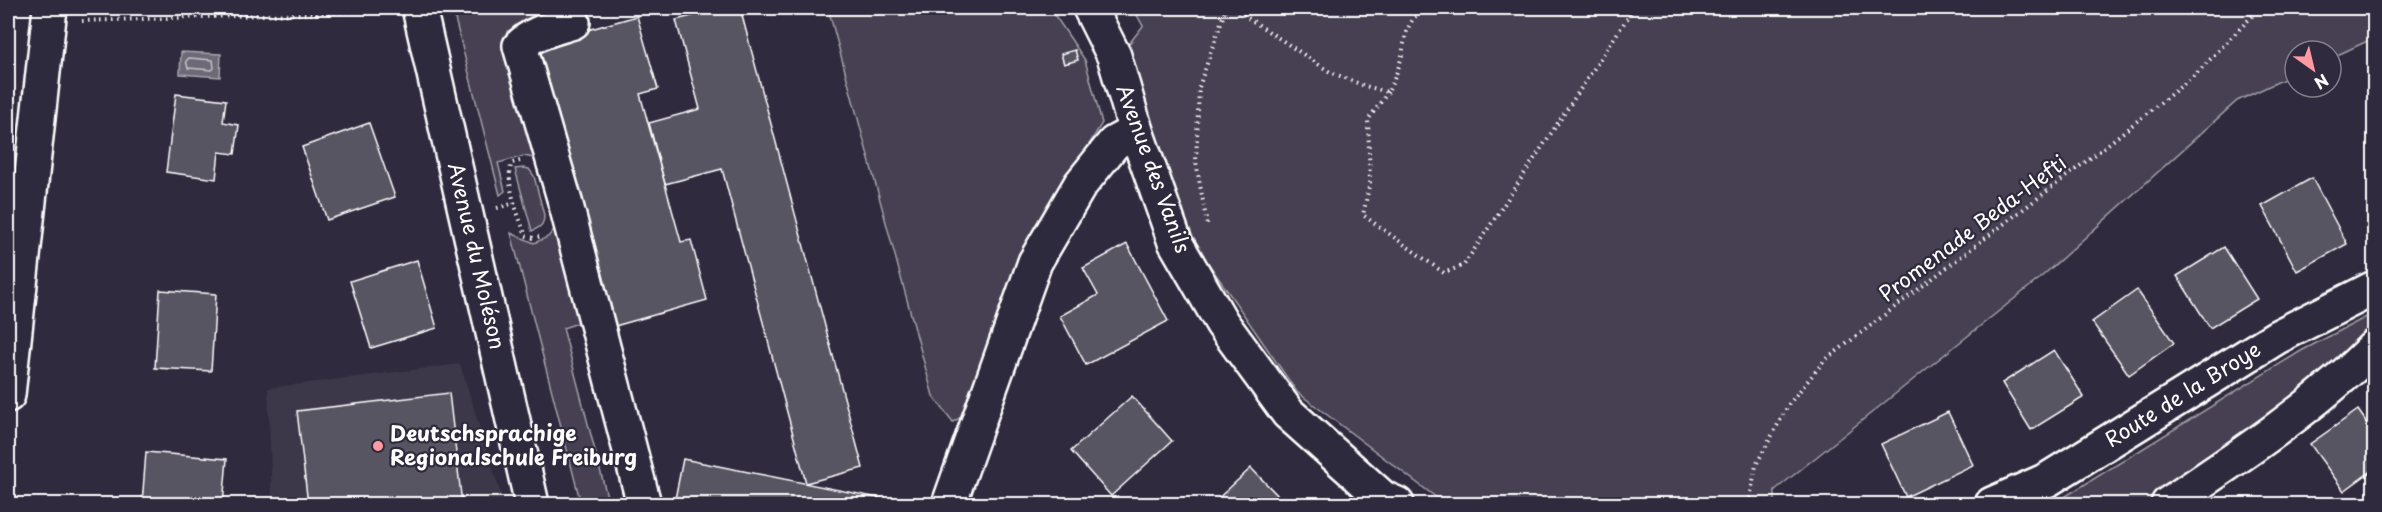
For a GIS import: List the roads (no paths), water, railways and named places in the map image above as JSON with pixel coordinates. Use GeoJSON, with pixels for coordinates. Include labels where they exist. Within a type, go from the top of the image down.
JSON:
{"type":"FeatureCollection","features":[{"type":"Feature","properties":{"kind":"street"},"geometry":{"type":"LineString","coordinates":[[8,396],[50,8]]}},
{"type":"Feature","properties":{"kind":"street","name":"Avenue du Moléson"},"geometry":{"type":"LineString","coordinates":[[419,8],[532,504]]}},
{"type":"Feature","properties":{"kind":"street","name":"Avenue des Vanils"},"geometry":{"type":"LineString","coordinates":[[1090,8],[1114,56],[1136,131],[1175,242],[1222,323],[1288,413],[1383,498],[1397,504]]}},
{"type":"Feature","properties":{"kind":"street"},"geometry":{"type":"LineString","coordinates":[[573,22],[537,34],[520,46],[566,205],[644,504]]}},
{"type":"Feature","properties":{"kind":"street"},"geometry":{"type":"LineString","coordinates":[[950,504],[1035,262],[1080,185],[1114,143],[1136,131]]}},
{"type":"Feature","properties":{"kind":"street","name":"Route de la Broye"},"geometry":{"type":"LineString","coordinates":[[1992,504],[2046,480],[2277,337],[2374,288]]}},
{"type":"Feature","properties":{"kind":"street"},"geometry":{"type":"LineString","coordinates":[[2168,504],[2238,458],[2352,370],[2374,347]]}},
{"type":"Feature","properties":{"kind":"water"},"geometry":{"type":"Polygon","coordinates":[[[181,52],[221,54],[220,77],[180,74],[181,52]]]}},
{"type":"Feature","properties":{"kind":"place","name":"Deutschsprachige Regionalschule Freiburg"},"geometry":{"type":"Point","coordinates":[378,446]}}]}
